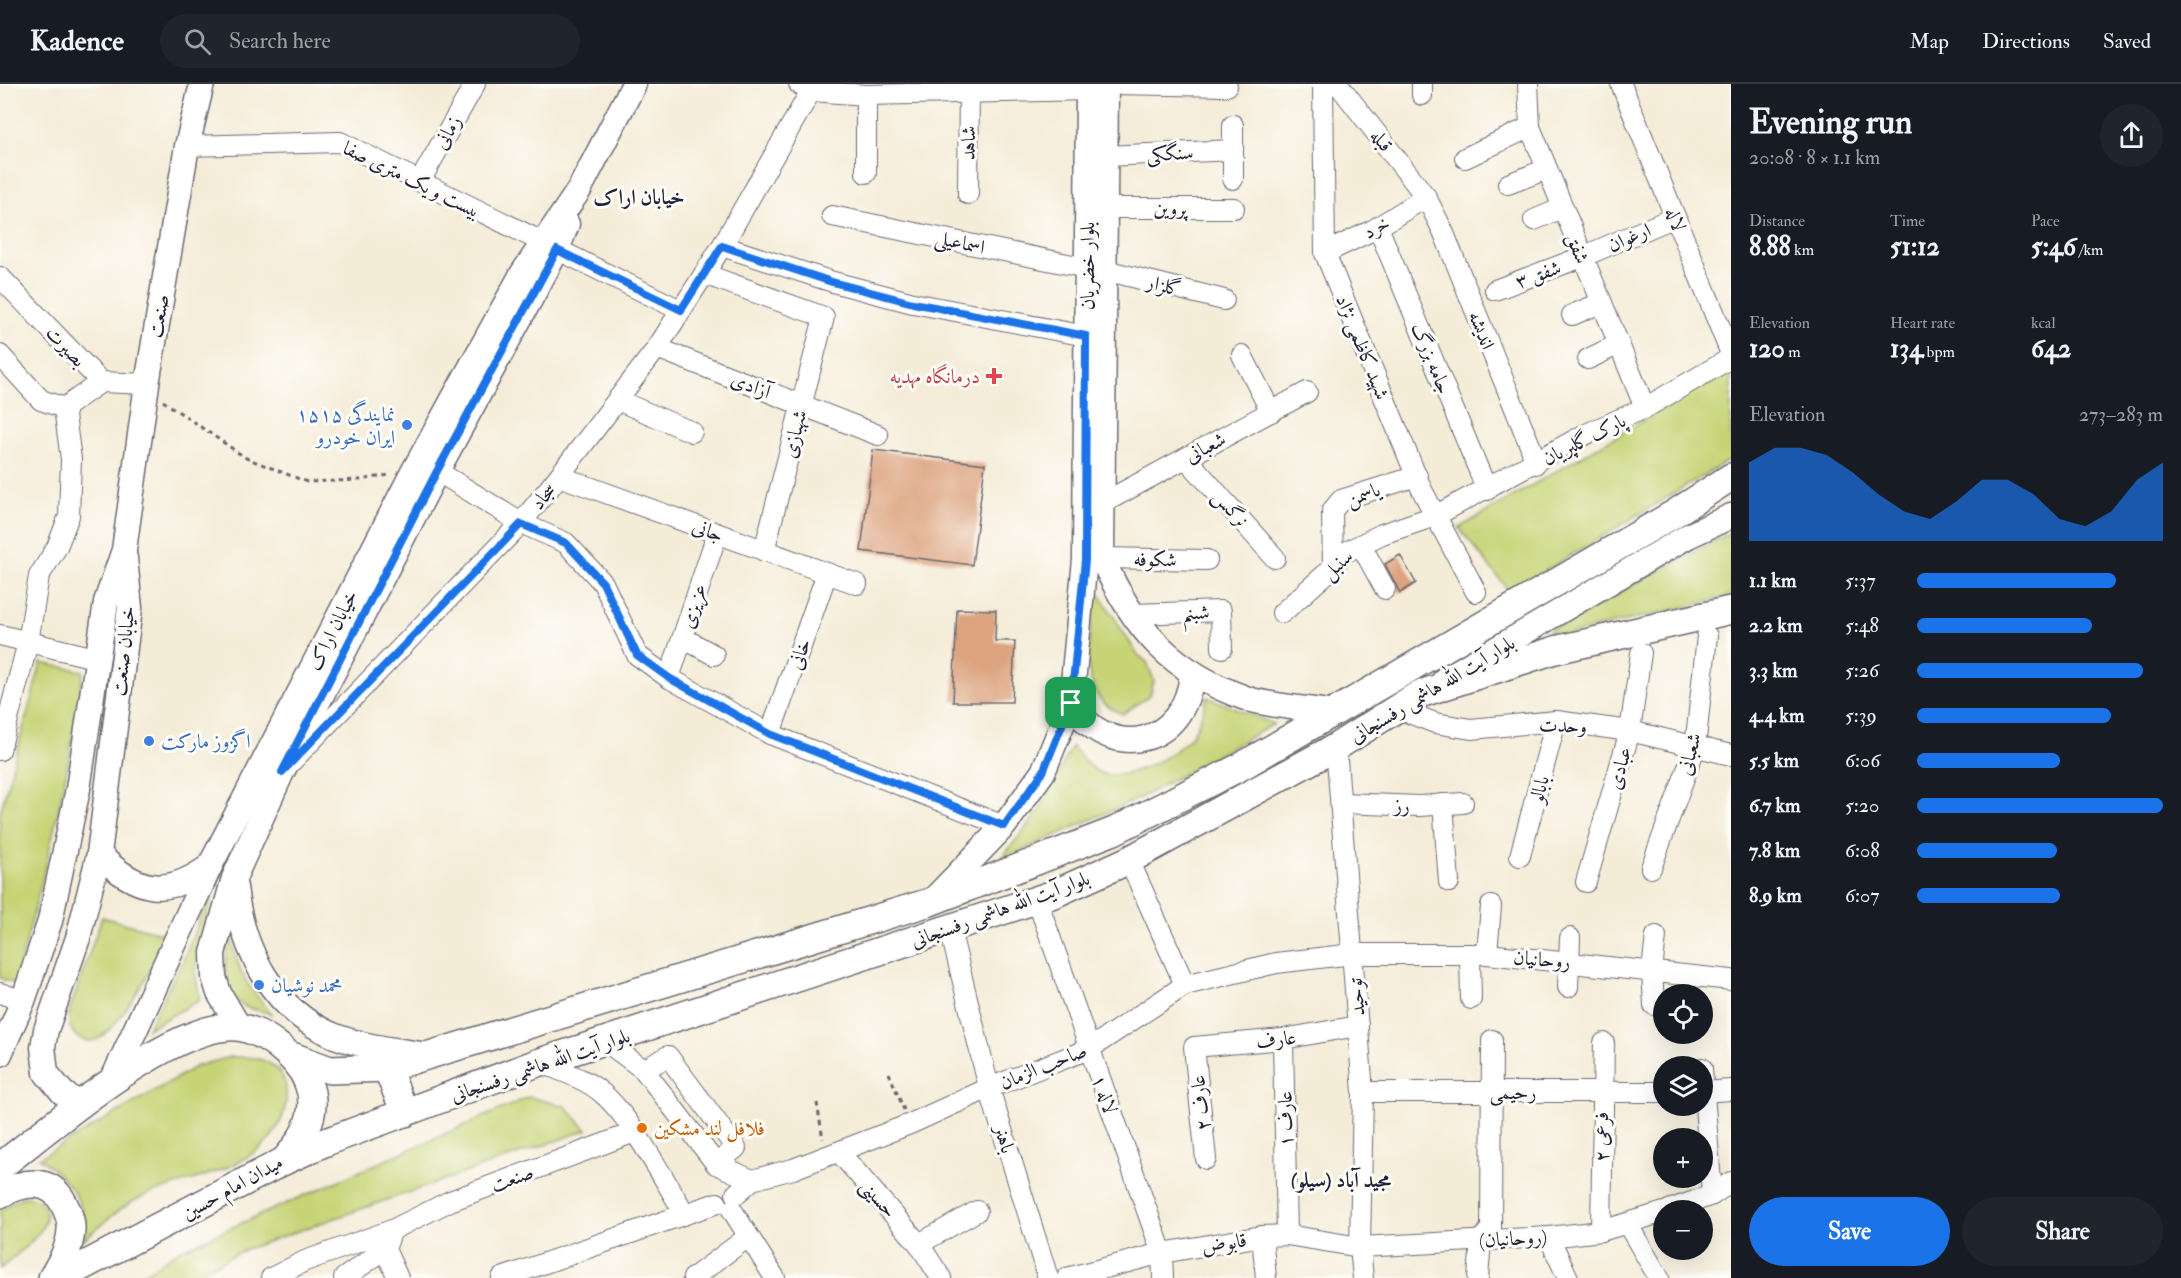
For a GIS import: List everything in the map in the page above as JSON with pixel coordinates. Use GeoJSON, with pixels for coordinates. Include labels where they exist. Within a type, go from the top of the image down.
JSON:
{"type":"FeatureCollection","features":[{"type":"Feature","properties":{"kind":"highway"},"geometry":{"type":"LineString","coordinates":[[1672,515],[1731,477]]}},
{"type":"Feature","properties":{"kind":"highway","name":"بلوار آیت الله هاشمی رفسنجانی"},"geometry":{"type":"LineString","coordinates":[[289,1055],[330,1070],[387,1068],[930,903],[1114,831],[1242,766],[1672,515]]}},
{"type":"Feature","properties":{"kind":"highway"},"geometry":{"type":"LineString","coordinates":[[1420,694],[1554,650],[1731,610]]}},
{"type":"Feature","properties":{"kind":"highway","name":"بلوار آیت الله هاشمی رفسنجانی"},"geometry":{"type":"LineString","coordinates":[[284,1161],[540,1062],[1037,900],[1129,860],[1336,747],[1420,694]]}},
{"type":"Feature","properties":{"kind":"highway"},"geometry":{"type":"LineString","coordinates":[[0,1167],[80,1104],[177,1044],[219,1028],[239,1027]]}},
{"type":"Feature","properties":{"kind":"highway","name":"میدان امام حسین"},"geometry":{"type":"LineString","coordinates":[[60,1278],[284,1161],[304,1135],[309,1126],[311,1103],[306,1078],[289,1055],[272,1041],[239,1027]]}},
{"type":"Feature","properties":{"kind":"highway"},"geometry":{"type":"LineString","coordinates":[[387,1068],[405,1113]]}},
{"type":"Feature","properties":{"kind":"highway"},"geometry":{"type":"LineString","coordinates":[[0,1194],[19,1185],[40,1184],[54,1189],[63,1201],[70,1216],[71,1229],[68,1248],[52,1278]]}},
{"type":"Feature","properties":{"kind":"main road","name":"صنعت"},"geometry":{"type":"LineString","coordinates":[[124,550],[146,387],[187,146],[202,84]]}},
{"type":"Feature","properties":{"kind":"main road","name":"خیابان اراک"},"geometry":{"type":"LineString","coordinates":[[239,1027],[217,985],[213,953],[234,878],[282,772],[634,84]]}},
{"type":"Feature","properties":{"kind":"main road","name":"بلوار خضریان"},"geometry":{"type":"LineString","coordinates":[[930,903],[1004,826],[1043,772],[1071,703],[1085,560],[1086,336],[1105,208],[1106,156],[1094,86]]}},
{"type":"Feature","properties":{"kind":"main road","name":"بلوار خضریان"},"geometry":{"type":"LineString","coordinates":[[1094,86],[1096,269],[1103,503],[1102,558],[1119,596],[1152,639],[1192,674],[1250,699],[1334,713]]}},
{"type":"Feature","properties":{"kind":"main road","name":"خیابان اراک"},"geometry":{"type":"LineString","coordinates":[[111,1083],[210,866],[413,472],[516,284],[550,246]]}},
{"type":"Feature","properties":{"kind":"main road","name":"بلوار آیت الله هاشمی رفسنجانی"},"geometry":{"type":"LineString","coordinates":[[1672,515],[1731,488]]}},
{"type":"Feature","properties":{"kind":"main road","name":"بلوار آیت الله هاشمی رفسنجانی"},"geometry":{"type":"LineString","coordinates":[[1420,694],[1688,536],[1731,516]]}},
{"type":"Feature","properties":{"kind":"main road","name":"خیابان صنعت"},"geometry":{"type":"LineString","coordinates":[[0,1054],[23,1001],[50,921],[78,789],[106,602],[124,550]]}},
{"type":"Feature","properties":{"kind":"main road","name":"خیابان صنعت"},"geometry":{"type":"LineString","coordinates":[[80,1104],[53,1084],[46,1073],[43,1047],[46,1030],[78,938],[99,854],[130,608],[124,550]]}},
{"type":"Feature","properties":{"kind":"main road"},"geometry":{"type":"LineString","coordinates":[[1071,703],[1089,725],[1114,739],[1134,740],[1153,736],[1169,726],[1182,711],[1190,693],[1192,674]]}},
{"type":"Feature","properties":{"kind":"main road"},"geometry":{"type":"LineString","coordinates":[[99,854],[113,868],[131,879],[157,887],[183,884],[210,866]]}},
{"type":"Feature","properties":{"kind":"main road"},"geometry":{"type":"LineString","coordinates":[[234,878],[238,915],[254,958],[268,981],[298,1016],[337,1036],[426,1055]]}},
{"type":"Feature","properties":{"kind":"main road"},"geometry":{"type":"LineString","coordinates":[[85,1278],[123,1245]]}},
{"type":"Feature","properties":{"kind":"street","name":"زمانی"},"geometry":{"type":"LineString","coordinates":[[420,181],[475,84]]}},
{"type":"Feature","properties":{"kind":"street"},"geometry":{"type":"LineString","coordinates":[[1113,84],[1227,86]]}},
{"type":"Feature","properties":{"kind":"street","name":"شهید کاظمی نژاد"},"geometry":{"type":"LineString","coordinates":[[1323,84],[1325,253],[1417,476],[1435,516],[1476,592]]}},
{"type":"Feature","properties":{"kind":"street","name":"قبله"},"geometry":{"type":"LineString","coordinates":[[1338,84],[1426,197]]}},
{"type":"Feature","properties":{"kind":"street","name":"شفق"},"geometry":{"type":"LineString","coordinates":[[1528,84],[1530,127],[1645,408]]}},
{"type":"Feature","properties":{"kind":"street","name":"لاله"},"geometry":{"type":"LineString","coordinates":[[1622,84],[1731,354]]}},
{"type":"Feature","properties":{"kind":"street"},"geometry":{"type":"LineString","coordinates":[[809,86],[866,95],[969,88],[1094,86]]}},
{"type":"Feature","properties":{"kind":"street","name":"سجاد"},"geometry":{"type":"LineString","coordinates":[[282,772],[521,524],[560,476],[657,348],[722,246],[809,86]]}},
{"type":"Feature","properties":{"kind":"street","name":"شاهد"},"geometry":{"type":"LineString","coordinates":[[968,194],[969,88]]}},
{"type":"Feature","properties":{"kind":"street"},"geometry":{"type":"LineString","coordinates":[[866,95],[866,173]]}},
{"type":"Feature","properties":{"kind":"street"},"geometry":{"type":"LineString","coordinates":[[1233,124],[1233,179]]}},
{"type":"Feature","properties":{"kind":"street"},"geometry":{"type":"LineString","coordinates":[[1465,158],[1530,127]]}},
{"type":"Feature","properties":{"kind":"street","name":"بیست و یک متری صفا"},"geometry":{"type":"LineString","coordinates":[[187,146],[340,142],[681,310]]}},
{"type":"Feature","properties":{"kind":"street","name":"سنگکی"},"geometry":{"type":"LineString","coordinates":[[1106,156],[1233,150]]}},
{"type":"Feature","properties":{"kind":"street"},"geometry":{"type":"LineString","coordinates":[[1508,184],[1547,169]]}},
{"type":"Feature","properties":{"kind":"street","name":"خرد"},"geometry":{"type":"LineString","coordinates":[[1325,253],[1378,227],[1426,197]]}},
{"type":"Feature","properties":{"kind":"street","name":"اندیشه"},"geometry":{"type":"LineString","coordinates":[[1426,197],[1443,231],[1531,448],[1535,464]]}},
{"type":"Feature","properties":{"kind":"street","name":"پروین"},"geometry":{"type":"LineString","coordinates":[[1105,208],[1234,208]]}},
{"type":"Feature","properties":{"kind":"street"},"geometry":{"type":"LineString","coordinates":[[1534,220],[1562,208]]}},
{"type":"Feature","properties":{"kind":"street","name":"اسماعیلی"},"geometry":{"type":"LineString","coordinates":[[832,216],[1096,269]]}},
{"type":"Feature","properties":{"kind":"street","name":"ارغوان"},"geometry":{"type":"LineString","coordinates":[[1582,257],[1676,217]]}},
{"type":"Feature","properties":{"kind":"street","name":"جامه بزرگ"},"geometry":{"type":"LineString","coordinates":[[1378,227],[1487,490]]}},
{"type":"Feature","properties":{"kind":"street"},"geometry":{"type":"LineString","coordinates":[[722,246],[832,282],[913,303],[1086,336]]}},
{"type":"Feature","properties":{"kind":"street","name":"شفق ۳"},"geometry":{"type":"LineString","coordinates":[[1495,290],[1582,257]]}},
{"type":"Feature","properties":{"kind":"street","name":"گلزار"},"geometry":{"type":"LineString","coordinates":[[1096,269],[1224,300]]}},
{"type":"Feature","properties":{"kind":"street","name":"شهبازی"},"geometry":{"type":"LineString","coordinates":[[704,274],[824,317],[764,551]]}},
{"type":"Feature","properties":{"kind":"street","name":"بصیرت"},"geometry":{"type":"LineString","coordinates":[[0,277],[101,382],[146,387]]}},
{"type":"Feature","properties":{"kind":"street"},"geometry":{"type":"LineString","coordinates":[[1572,315],[1601,303]]}},
{"type":"Feature","properties":{"kind":"street"},"geometry":{"type":"LineString","coordinates":[[1588,359],[1619,344]]}},
{"type":"Feature","properties":{"kind":"street","name":"آزادی"},"geometry":{"type":"LineString","coordinates":[[657,348],[878,435]]}},
{"type":"Feature","properties":{"kind":"street"},"geometry":{"type":"LineString","coordinates":[[0,355],[41,400],[64,408]]}},
{"type":"Feature","properties":{"kind":"street"},"geometry":{"type":"LineString","coordinates":[[1242,355],[1271,412]]}},
{"type":"Feature","properties":{"kind":"street","name":"پارک گلپریان"},"geometry":{"type":"LineString","coordinates":[[1435,516],[1535,464],[1584,435],[1645,408],[1731,358]]}},
{"type":"Feature","properties":{"kind":"street"},"geometry":{"type":"LineString","coordinates":[[64,408],[101,382]]}},
{"type":"Feature","properties":{"kind":"street","name":"شعبانی"},"geometry":{"type":"LineString","coordinates":[[1103,503],[1307,392]]}},
{"type":"Feature","properties":{"kind":"street"},"geometry":{"type":"LineString","coordinates":[[617,400],[692,432]]}},
{"type":"Feature","properties":{"kind":"street"},"geometry":{"type":"LineString","coordinates":[[0,750],[28,642],[39,576],[57,547],[69,516],[71,459],[64,408]]}},
{"type":"Feature","properties":{"kind":"street","name":"نرگس"},"geometry":{"type":"LineString","coordinates":[[1186,458],[1275,558]]}},
{"type":"Feature","properties":{"kind":"street"},"geometry":{"type":"LineString","coordinates":[[437,471],[521,524],[566,543],[603,583],[637,655],[669,678],[770,734],[1004,826]]}},
{"type":"Feature","properties":{"kind":"street","name":"جانی"},"geometry":{"type":"LineString","coordinates":[[560,476],[857,584]]}},
{"type":"Feature","properties":{"kind":"street","name":"یاسمن"},"geometry":{"type":"LineString","coordinates":[[1333,566],[1332,511],[1341,500],[1417,476]]}},
{"type":"Feature","properties":{"kind":"street","name":"سنبل"},"geometry":{"type":"LineString","coordinates":[[1282,613],[1344,554],[1361,544],[1418,520],[1435,516]]}},
{"type":"Feature","properties":{"kind":"street","name":"عزیزی"},"geometry":{"type":"LineString","coordinates":[[669,678],[717,534]]}},
{"type":"Feature","properties":{"kind":"street"},"geometry":{"type":"LineString","coordinates":[[1361,544],[1385,589]]}},
{"type":"Feature","properties":{"kind":"street","name":"شکوفه"},"geometry":{"type":"LineString","coordinates":[[1102,558],[1207,560]]}},
{"type":"Feature","properties":{"kind":"street","name":"خانی"},"geometry":{"type":"LineString","coordinates":[[770,734],[827,573]]}},
{"type":"Feature","properties":{"kind":"street","name":"شبنم"},"geometry":{"type":"LineString","coordinates":[[1133,614],[1221,611],[1222,648]]}},
{"type":"Feature","properties":{"kind":"street"},"geometry":{"type":"LineString","coordinates":[[0,635],[99,659]]}},
{"type":"Feature","properties":{"kind":"street","name":"شعبانی"},"geometry":{"type":"LineString","coordinates":[[1651,868],[1695,748],[1707,636]]}},
{"type":"Feature","properties":{"kind":"street"},"geometry":{"type":"LineString","coordinates":[[683,638],[714,655]]}},
{"type":"Feature","properties":{"kind":"street","name":"عبادی"},"geometry":{"type":"LineString","coordinates":[[1586,882],[1630,731],[1641,653]]}},
{"type":"Feature","properties":{"kind":"street","name":"وحدت"},"geometry":{"type":"LineString","coordinates":[[1396,708],[1435,723],[1471,729],[1556,721],[1630,731],[1731,755]]}},
{"type":"Feature","properties":{"kind":"street","name":"بابالو"},"geometry":{"type":"LineString","coordinates":[[1521,856],[1556,721]]}},
{"type":"Feature","properties":{"kind":"street","name":"توحید"},"geometry":{"type":"LineString","coordinates":[[1336,747],[1364,1092],[1360,1247],[1363,1278]]}},
{"type":"Feature","properties":{"kind":"street","name":"رز"},"geometry":{"type":"LineString","coordinates":[[1341,803],[1463,803]]}},
{"type":"Feature","properties":{"kind":"street"},"geometry":{"type":"LineString","coordinates":[[1443,804],[1449,882]]}},
{"type":"Feature","properties":{"kind":"street"},"geometry":{"type":"LineString","coordinates":[[1129,860],[1185,985]]}},
{"type":"Feature","properties":{"kind":"street","name":"لاله ۱"},"geometry":{"type":"LineString","coordinates":[[1037,900],[1162,1253],[1163,1278]]}},
{"type":"Feature","properties":{"kind":"street"},"geometry":{"type":"LineString","coordinates":[[1471,999],[1491,906]]}},
{"type":"Feature","properties":{"kind":"street","name":"باهنر"},"geometry":{"type":"LineString","coordinates":[[950,929],[989,1088],[1048,1278]]}},
{"type":"Feature","properties":{"kind":"street"},"geometry":{"type":"LineString","coordinates":[[1653,1005],[1652,971],[1656,936]]}},
{"type":"Feature","properties":{"kind":"street"},"geometry":{"type":"LineString","coordinates":[[1568,987],[1570,938]]}},
{"type":"Feature","properties":{"kind":"street","name":"روحانیان"},"geometry":{"type":"LineString","coordinates":[[1353,954],[1479,955],[1568,962],[1731,980]]}},
{"type":"Feature","properties":{"kind":"street","name":"صاحب الزمان"},"geometry":{"type":"LineString","coordinates":[[502,1278],[685,1214],[728,1203],[752,1180],[832,1154],[910,1124],[989,1088],[1089,1049],[1185,985],[1276,963],[1353,954]]}},
{"type":"Feature","properties":{"kind":"street"},"geometry":{"type":"LineString","coordinates":[[0,993],[23,1001]]}},
{"type":"Feature","properties":{"kind":"street","name":"عارف"},"geometry":{"type":"LineString","coordinates":[[1194,1047],[1283,1039],[1358,1026]]}},
{"type":"Feature","properties":{"kind":"street","name":"عارف ۱"},"geometry":{"type":"LineString","coordinates":[[1283,1039],[1287,1235]]}},
{"type":"Feature","properties":{"kind":"street"},"geometry":{"type":"LineString","coordinates":[[1478,1278],[1481,1240],[1491,1229],[1492,1040]]}},
{"type":"Feature","properties":{"kind":"street"},"geometry":{"type":"LineString","coordinates":[[605,1041],[644,1070],[716,1164],[752,1180]]}},
{"type":"Feature","properties":{"kind":"street","name":"فرعی ۲"},"geometry":{"type":"LineString","coordinates":[[1601,1231],[1604,1043]]}},
{"type":"Feature","properties":{"kind":"street","name":"عارف ۲"},"geometry":{"type":"LineString","coordinates":[[1194,1047],[1206,1159]]}},
{"type":"Feature","properties":{"kind":"street"},"geometry":{"type":"LineString","coordinates":[[644,1070],[668,1056],[736,1148],[716,1164]]}},
{"type":"Feature","properties":{"kind":"street"},"geometry":{"type":"LineString","coordinates":[[540,1062],[572,1075],[602,1093],[634,1132],[685,1214]]}},
{"type":"Feature","properties":{"kind":"street"},"geometry":{"type":"LineString","coordinates":[[1713,1091],[1731,1090]]}},
{"type":"Feature","properties":{"kind":"street","name":"رحیمی"},"geometry":{"type":"LineString","coordinates":[[1364,1092],[1653,1092]]}},
{"type":"Feature","properties":{"kind":"street"},"geometry":{"type":"LineString","coordinates":[[1706,1116],[1713,1195]]}},
{"type":"Feature","properties":{"kind":"street","name":"صنعت"},"geometry":{"type":"LineString","coordinates":[[271,1278],[305,1261],[392,1230],[450,1201],[634,1132]]}},
{"type":"Feature","properties":{"kind":"street","name":"حسینی"},"geometry":{"type":"LineString","coordinates":[[832,1154],[919,1244],[940,1278]]}},
{"type":"Feature","properties":{"kind":"street"},"geometry":{"type":"LineString","coordinates":[[1698,1200],[1713,1195],[1731,1182]]}},
{"type":"Feature","properties":{"kind":"street"},"geometry":{"type":"LineString","coordinates":[[728,1203],[775,1278]]}},
{"type":"Feature","properties":{"kind":"street"},"geometry":{"type":"LineString","coordinates":[[919,1244],[977,1211]]}},
{"type":"Feature","properties":{"kind":"street","name":"(روحانیان)"},"geometry":{"type":"LineString","coordinates":[[1360,1247],[1549,1237],[1601,1231],[1653,1216]]}},
{"type":"Feature","properties":{"kind":"street"},"geometry":{"type":"LineString","coordinates":[[1628,1225],[1659,1278]]}},
{"type":"Feature","properties":{"kind":"street"},"geometry":{"type":"LineString","coordinates":[[344,1278],[385,1249],[392,1230]]}},
{"type":"Feature","properties":{"kind":"street","name":"قابوض"},"geometry":{"type":"LineString","coordinates":[[1067,1278],[1162,1253],[1262,1236],[1287,1235],[1360,1247]]}},
{"type":"Feature","properties":{"kind":"street"},"geometry":{"type":"LineString","coordinates":[[1262,1236],[1266,1278]]}},
{"type":"Feature","properties":{"kind":"street"},"geometry":{"type":"LineString","coordinates":[[693,1278],[748,1237]]}},
{"type":"Feature","properties":{"kind":"street"},"geometry":{"type":"LineString","coordinates":[[1549,1237],[1568,1278]]}},
{"type":"Feature","properties":{"kind":"street"},"geometry":{"type":"LineString","coordinates":[[385,1249],[398,1278]]}},
{"type":"Feature","properties":{"kind":"path"},"geometry":{"type":"LineString","coordinates":[[146,387],[246,458],[307,482],[360,480],[413,472]]}},
{"type":"Feature","properties":{"kind":"path"},"geometry":{"type":"LineString","coordinates":[[889,1073],[910,1124]]}},
{"type":"Feature","properties":{"kind":"path"},"geometry":{"type":"LineString","coordinates":[[817,1103],[832,1154]]}},
{"type":"Feature","properties":{"kind":"green space"},"geometry":{"type":"Polygon","coordinates":[[[1731,369],[1731,459],[1510,592],[1459,528],[1731,369]]]}},
{"type":"Feature","properties":{"kind":"green space"},"geometry":{"type":"Polygon","coordinates":[[[1731,532],[1731,596],[1521,646],[1731,532]]]}},
{"type":"Feature","properties":{"kind":"green space"},"geometry":{"type":"Polygon","coordinates":[[[1097,590],[1137,654],[1147,662],[1154,681],[1150,695],[1123,714],[1107,705],[1096,693],[1090,678],[1089,642],[1097,590]]]}},
{"type":"Feature","properties":{"kind":"green space"},"geometry":{"type":"Polygon","coordinates":[[[41,663],[83,671],[54,829],[15,984],[0,978],[0,813],[41,663]]]}},
{"type":"Feature","properties":{"kind":"green space"},"geometry":{"type":"Polygon","coordinates":[[[1207,697],[1274,724],[1140,798],[1000,860],[1039,811],[1072,746],[1087,764],[1098,772],[1109,775],[1135,771],[1162,759],[1192,735],[1207,697]]]}},
{"type":"Feature","properties":{"kind":"green space"},"geometry":{"type":"Polygon","coordinates":[[[214,884],[195,971],[200,1000],[147,1029],[183,960],[214,884]]]}},
{"type":"Feature","properties":{"kind":"green space"},"geometry":{"type":"Polygon","coordinates":[[[102,917],[164,934],[148,974],[129,1005],[101,1037],[87,1041],[79,1038],[73,1032],[69,1013],[102,917]]]}},
{"type":"Feature","properties":{"kind":"green space"},"geometry":{"type":"Polygon","coordinates":[[[230,931],[239,967],[249,985],[272,1014],[244,1006],[231,992],[226,972],[230,931]]]}},
{"type":"Feature","properties":{"kind":"green space"},"geometry":{"type":"Polygon","coordinates":[[[230,1057],[264,1060],[275,1067],[283,1077],[286,1103],[277,1129],[264,1145],[246,1158],[226,1168],[142,1197],[126,1205],[83,1240],[83,1214],[74,1193],[59,1175],[39,1158],[197,1066],[230,1057]]]}},
{"type":"Feature","properties":{"kind":"green space"},"geometry":{"type":"Polygon","coordinates":[[[529,1097],[565,1106],[587,1130],[244,1250],[187,1278],[138,1278],[178,1251],[529,1097]]]}},
{"type":"Feature","properties":{"kind":"green space"},"geometry":{"type":"Polygon","coordinates":[[[22,1197],[33,1198],[41,1202],[45,1209],[44,1225],[31,1242],[0,1269],[0,1210],[22,1197]]]}},
{"type":"Feature","properties":{"kind":"building"},"geometry":{"type":"Polygon","coordinates":[[[873,450],[985,464],[972,565],[861,551],[873,450]]]}},
{"type":"Feature","properties":{"kind":"building"},"geometry":{"type":"Polygon","coordinates":[[[1400,555],[1416,583],[1400,593],[1385,564],[1400,555]]]}},
{"type":"Feature","properties":{"kind":"building"},"geometry":{"type":"Polygon","coordinates":[[[957,609],[996,610],[995,641],[1015,641],[1012,702],[953,702],[957,609]]]}},
{"type":"Feature","properties":{"kind":"place","name":"درمانگاه مهدیه"},"geometry":{"type":"Point","coordinates":[994,376]}},
{"type":"Feature","properties":{"kind":"place","name":"نمایندگی ۱۵۱۵ ایران خودرو"},"geometry":{"type":"Point","coordinates":[407,425]}},
{"type":"Feature","properties":{"kind":"place","name":"اگزوز مارکت"},"geometry":{"type":"Point","coordinates":[149,741]}},
{"type":"Feature","properties":{"kind":"place","name":"محمد نوشیان"},"geometry":{"type":"Point","coordinates":[259,985]}},
{"type":"Feature","properties":{"kind":"place","name":"فلافل لند مشکین"},"geometry":{"type":"Point","coordinates":[642,1128]}},
{"type":"Feature","properties":{"kind":"district","name":"خیابان اراک"},"geometry":{"type":"Point","coordinates":[639,197]}},
{"type":"Feature","properties":{"kind":"district","name":"(مجید آباد (سیلو"},"geometry":{"type":"Point","coordinates":[1341,1180]}},
{"type":"Feature","properties":{"kind":"route"},"geometry":{"type":"LineString","coordinates":[[722,246],[832,282],[913,303],[1086,336],[1085,560],[1079,641],[1071,703],[1043,772],[1004,826],[770,734],[669,678],[637,655],[603,583],[566,543],[521,524],[282,772],[437,471],[557,250],[681,310],[722,246]]}}]}
